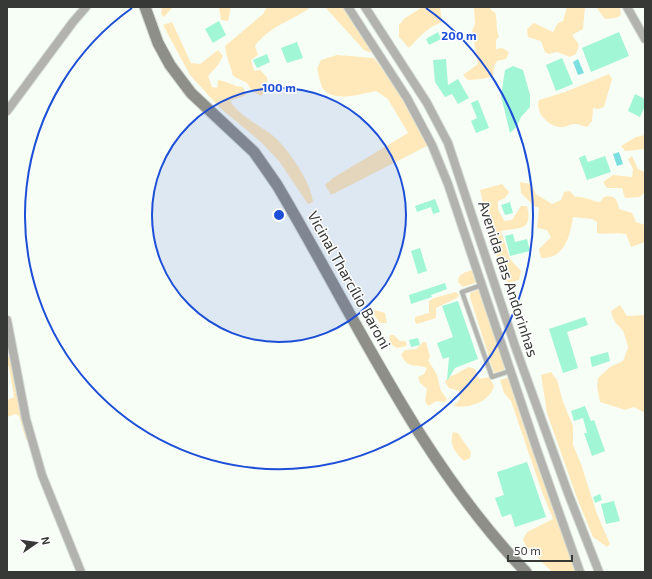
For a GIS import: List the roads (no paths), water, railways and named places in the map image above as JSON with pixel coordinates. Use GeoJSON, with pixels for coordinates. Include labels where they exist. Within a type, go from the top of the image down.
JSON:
{"type":"FeatureCollection","features":[{"type":"Feature","properties":{"kind":"main road","name":"Vicinal Tharcílio Baroni"},"geometry":{"type":"LineString","coordinates":[[145,7],[158,43],[170,65],[191,93],[254,152],[277,185],[394,390],[438,460],[480,517],[526,572]]}},
{"type":"Feature","properties":{"kind":"street"},"geometry":{"type":"LineString","coordinates":[[7,111],[73,22],[86,7]]}},
{"type":"Feature","properties":{"kind":"street","name":"Avenida das Andorinhas"},"geometry":{"type":"LineString","coordinates":[[348,7],[407,98],[432,145],[448,184],[510,371],[580,572]]}},
{"type":"Feature","properties":{"kind":"street","name":"Avenida das Andorinhas"},"geometry":{"type":"LineString","coordinates":[[365,7],[427,103],[448,143],[515,346],[568,493],[599,572]]}},
{"type":"Feature","properties":{"kind":"street"},"geometry":{"type":"LineString","coordinates":[[627,7],[645,39]]}},
{"type":"Feature","properties":{"kind":"street"},"geometry":{"type":"LineString","coordinates":[[7,320],[9,350],[40,468],[81,572]]}},
{"type":"Feature","properties":{"kind":"lane"},"geometry":{"type":"LineString","coordinates":[[482,285],[462,292],[492,377],[510,371]]}},
{"type":"Feature","properties":{"kind":"water"},"geometry":{"type":"Polygon","coordinates":[[[578,59],[584,73],[578,75],[573,62],[578,59]]]}},
{"type":"Feature","properties":{"kind":"water"},"geometry":{"type":"Polygon","coordinates":[[[619,152],[623,164],[617,166],[613,154],[619,152]]]}}]}
